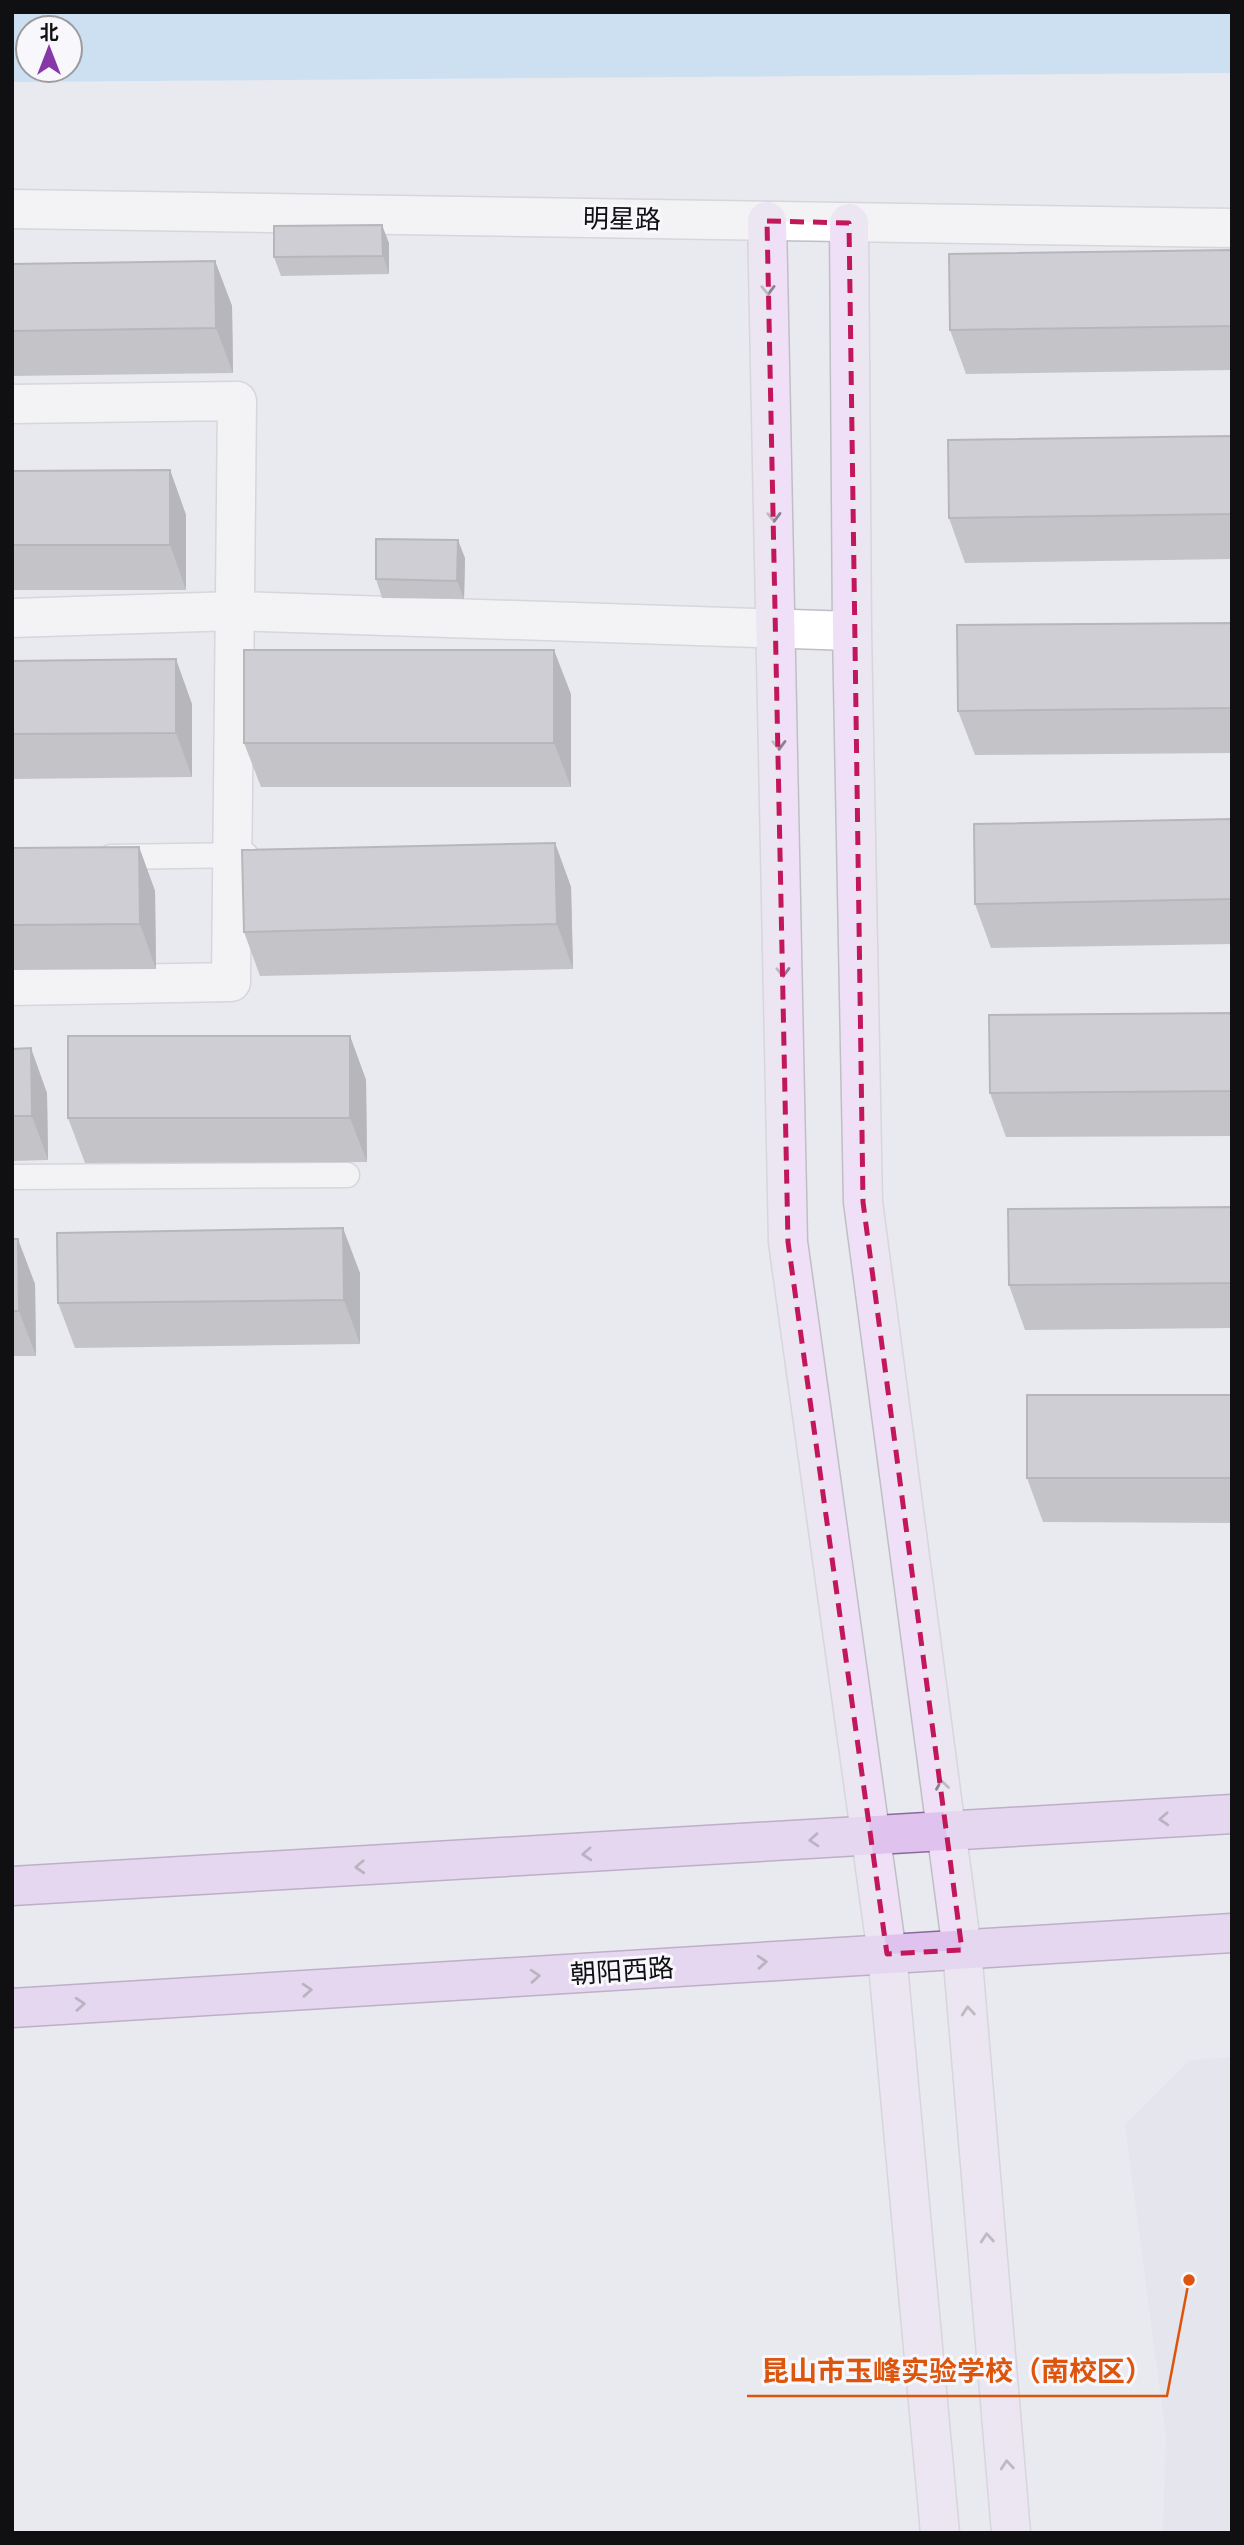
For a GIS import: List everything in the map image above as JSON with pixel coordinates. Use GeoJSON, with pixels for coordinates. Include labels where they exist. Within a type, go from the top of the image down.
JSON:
{"type":"FeatureCollection","features":[{"type":"Feature","properties":{"kind":"main road"},"geometry":{"type":"LineString","coordinates":[[12,1886],[1232,1815]]}},
{"type":"Feature","properties":{"kind":"main road","name":"朝阳西路"},"geometry":{"type":"LineString","coordinates":[[12,2008],[1232,1933]]}},
{"type":"Feature","properties":{"kind":"street","name":"明星路"},"geometry":{"type":"LineString","coordinates":[[12,209],[210,210],[1232,229]]}},
{"type":"Feature","properties":{"kind":"street"},"geometry":{"type":"LineString","coordinates":[[766,222],[788,1242],[887,1954],[940,2533]]}},
{"type":"Feature","properties":{"kind":"street"},"geometry":{"type":"LineString","coordinates":[[849,223],[852,631],[863,1202],[962,1950],[1011,2533]]}},
{"type":"Feature","properties":{"kind":"street"},"geometry":{"type":"LineString","coordinates":[[12,404],[237,401],[231,982],[12,986]]}},
{"type":"Feature","properties":{"kind":"street"},"geometry":{"type":"LineString","coordinates":[[12,618],[235,611],[852,631]]}},
{"type":"Feature","properties":{"kind":"lane"},"geometry":{"type":"LineString","coordinates":[[95,858],[274,855]]}},
{"type":"Feature","properties":{"kind":"lane"},"geometry":{"type":"LineString","coordinates":[[12,1177],[348,1175]]}},
{"type":"Feature","properties":{"kind":"highlighted area"},"geometry":{"type":"Polygon","coordinates":[[[767,221],[849,223],[863,1202],[962,1950],[887,1954],[788,1242],[767,221]]]}},
{"type":"Feature","properties":{"kind":"shaded area"},"geometry":{"type":"Polygon","coordinates":[[[1232,2057],[1232,2533],[1163,2533],[1166,2436],[1125,2125],[1190,2060],[1232,2057]]]}},
{"type":"Feature","properties":{"kind":"water"},"geometry":{"type":"Polygon","coordinates":[[[12,12],[1232,12],[1232,73],[84,81],[84,14],[14,14],[14,82],[12,12]]]}},
{"type":"Feature","properties":{"kind":"building"},"geometry":{"type":"Polygon","coordinates":[[[382,225],[383,256],[274,257],[274,226],[382,225]]]}},
{"type":"Feature","properties":{"kind":"building"},"geometry":{"type":"Polygon","coordinates":[[[1232,250],[1232,326],[950,330],[949,254],[1232,250]]]}},
{"type":"Feature","properties":{"kind":"building"},"geometry":{"type":"Polygon","coordinates":[[[215,261],[216,328],[12,331],[12,264],[215,261]]]}},
{"type":"Feature","properties":{"kind":"building"},"geometry":{"type":"Polygon","coordinates":[[[1231,436],[1232,514],[949,518],[948,440],[1231,436]]]}},
{"type":"Feature","properties":{"kind":"building"},"geometry":{"type":"Polygon","coordinates":[[[170,470],[170,545],[12,545],[12,471],[170,470]]]}},
{"type":"Feature","properties":{"kind":"building"},"geometry":{"type":"Polygon","coordinates":[[[376,539],[458,540],[457,581],[376,579],[376,539]]]}},
{"type":"Feature","properties":{"kind":"building"},"geometry":{"type":"Polygon","coordinates":[[[1232,623],[1232,708],[958,711],[957,625],[1232,623]]]}},
{"type":"Feature","properties":{"kind":"building"},"geometry":{"type":"Polygon","coordinates":[[[244,650],[554,650],[554,743],[244,743],[244,650]]]}},
{"type":"Feature","properties":{"kind":"building"},"geometry":{"type":"Polygon","coordinates":[[[176,659],[176,733],[12,734],[12,661],[176,659]]]}},
{"type":"Feature","properties":{"kind":"building"},"geometry":{"type":"Polygon","coordinates":[[[1232,819],[1232,899],[975,904],[974,824],[1232,819]]]}},
{"type":"Feature","properties":{"kind":"building"},"geometry":{"type":"Polygon","coordinates":[[[555,843],[557,924],[244,932],[242,850],[555,843]]]}},
{"type":"Feature","properties":{"kind":"building"},"geometry":{"type":"Polygon","coordinates":[[[139,847],[140,924],[12,925],[12,848],[139,847]]]}},
{"type":"Feature","properties":{"kind":"building"},"geometry":{"type":"Polygon","coordinates":[[[1232,1013],[1232,1091],[990,1093],[989,1015],[1232,1013]]]}},
{"type":"Feature","properties":{"kind":"building"},"geometry":{"type":"Polygon","coordinates":[[[68,1036],[350,1036],[350,1118],[68,1118],[68,1036]]]}},
{"type":"Feature","properties":{"kind":"building"},"geometry":{"type":"Polygon","coordinates":[[[31,1048],[32,1116],[12,1116],[12,1049],[31,1048]]]}},
{"type":"Feature","properties":{"kind":"building"},"geometry":{"type":"Polygon","coordinates":[[[1232,1207],[1232,1283],[1009,1285],[1008,1209],[1232,1207]]]}},
{"type":"Feature","properties":{"kind":"building"},"geometry":{"type":"Polygon","coordinates":[[[343,1228],[344,1300],[58,1303],[57,1233],[343,1228]]]}},
{"type":"Feature","properties":{"kind":"building"},"geometry":{"type":"Polygon","coordinates":[[[12,1239],[18,1239],[19,1311],[12,1311],[12,1239]]]}},
{"type":"Feature","properties":{"kind":"building"},"geometry":{"type":"Polygon","coordinates":[[[1027,1395],[1232,1395],[1232,1478],[1027,1478],[1027,1395]]]}},
{"type":"Feature","properties":{"kind":"place","name":"昆山市玉峰实验学校（南校区）"},"geometry":{"type":"Point","coordinates":[1189,2280]}}]}
